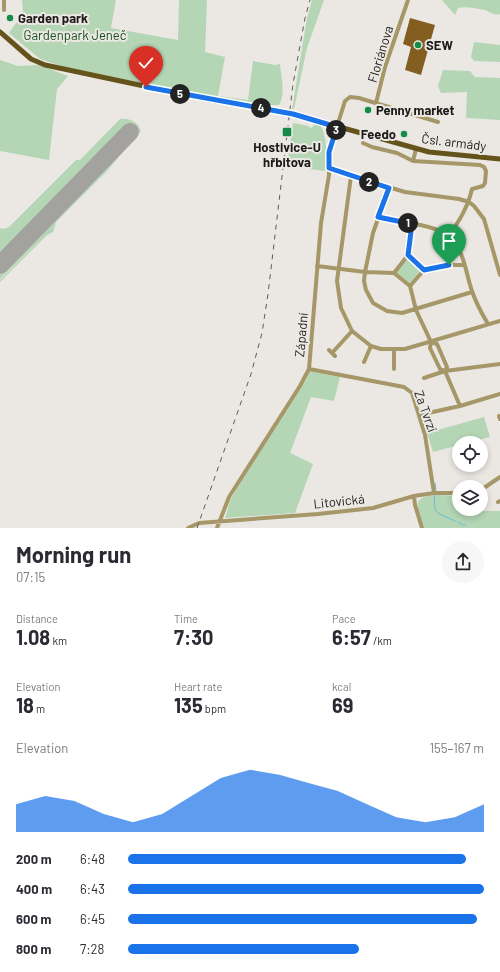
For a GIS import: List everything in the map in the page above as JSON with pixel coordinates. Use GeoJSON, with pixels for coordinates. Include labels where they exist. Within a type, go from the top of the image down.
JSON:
{"type":"FeatureCollection","features":[{"type":"Feature","properties":{"kind":"main road","name":"Čsl. armády"},"geometry":{"type":"LineString","coordinates":[[0,32],[31,59],[45,65],[219,101],[293,114],[438,154],[500,159]]}},
{"type":"Feature","properties":{"kind":"street"},"geometry":{"type":"LineString","coordinates":[[4,0],[4,10]]}},
{"type":"Feature","properties":{"kind":"street","name":"Floriánova"},"geometry":{"type":"LineString","coordinates":[[337,127],[346,101],[350,97],[376,103],[385,67],[408,0]]}},
{"type":"Feature","properties":{"kind":"street"},"geometry":{"type":"LineString","coordinates":[[376,103],[438,122]]}},
{"type":"Feature","properties":{"kind":"street","name":"Západní"},"geometry":{"type":"LineString","coordinates":[[217,528],[229,496],[300,386],[309,369],[317,266],[321,223],[329,168],[329,152],[337,127]]}},
{"type":"Feature","properties":{"kind":"street"},"geometry":{"type":"LineString","coordinates":[[363,143],[372,147],[397,153],[413,161],[426,163],[452,162],[462,165],[480,165],[484,167],[486,171],[485,182],[481,186],[472,189],[469,202],[449,236]]}},
{"type":"Feature","properties":{"kind":"street"},"geometry":{"type":"LineString","coordinates":[[413,161],[416,149]]}},
{"type":"Feature","properties":{"kind":"street"},"geometry":{"type":"LineString","coordinates":[[329,168],[389,188],[469,202],[484,219],[500,275]]}},
{"type":"Feature","properties":{"kind":"street"},"geometry":{"type":"LineString","coordinates":[[351,176],[336,281],[338,298],[343,314],[352,331],[371,346],[394,350],[405,349],[500,321]]}},
{"type":"Feature","properties":{"kind":"street"},"geometry":{"type":"LineString","coordinates":[[389,188],[372,233],[365,272],[364,281],[366,290],[373,302],[379,307],[402,313],[472,292]]}},
{"type":"Feature","properties":{"kind":"street"},"geometry":{"type":"LineString","coordinates":[[378,217],[437,230],[449,236],[459,247],[472,292],[488,324]]}},
{"type":"Feature","properties":{"kind":"street"},"geometry":{"type":"LineString","coordinates":[[394,273],[408,255],[412,224]]}},
{"type":"Feature","properties":{"kind":"street"},"geometry":{"type":"LineString","coordinates":[[408,255],[424,270]]}},
{"type":"Feature","properties":{"kind":"street"},"geometry":{"type":"LineString","coordinates":[[410,286],[424,270],[449,265],[464,265]]}},
{"type":"Feature","properties":{"kind":"street"},"geometry":{"type":"LineString","coordinates":[[317,266],[365,272],[394,273],[410,286],[416,310],[430,342],[430,348],[440,369],[445,371]]}},
{"type":"Feature","properties":{"kind":"street"},"geometry":{"type":"LineString","coordinates":[[332,353],[352,331]]}},
{"type":"Feature","properties":{"kind":"street"},"geometry":{"type":"LineString","coordinates":[[430,342],[437,344],[447,367],[445,371],[460,406]]}},
{"type":"Feature","properties":{"kind":"street"},"geometry":{"type":"LineString","coordinates":[[364,362],[371,346]]}},
{"type":"Feature","properties":{"kind":"street"},"geometry":{"type":"LineString","coordinates":[[394,350],[394,369]]}},
{"type":"Feature","properties":{"kind":"street"},"geometry":{"type":"LineString","coordinates":[[424,378],[445,371],[500,364]]}},
{"type":"Feature","properties":{"kind":"street","name":"Za Tvrzí"},"geometry":{"type":"LineString","coordinates":[[309,369],[404,386],[412,393],[425,435],[434,493]]}},
{"type":"Feature","properties":{"kind":"street"},"geometry":{"type":"LineString","coordinates":[[419,415],[460,406],[500,394]]}},
{"type":"Feature","properties":{"kind":"street"},"geometry":{"type":"LineString","coordinates":[[488,486],[500,478]]}},
{"type":"Feature","properties":{"kind":"street","name":"Litovická"},"geometry":{"type":"LineString","coordinates":[[188,528],[199,523],[373,508],[414,496],[434,493],[452,493]]}},
{"type":"Feature","properties":{"kind":"street"},"geometry":{"type":"LineString","coordinates":[[414,496],[415,506],[422,528]]}},
{"type":"Feature","properties":{"kind":"green space","name":"Gardenpark Jeneč"},"geometry":{"type":"Polygon","coordinates":[[[22,0],[116,0],[111,28],[178,40],[179,0],[207,0],[205,52],[225,57],[218,96],[248,100],[253,61],[275,65],[280,64],[282,85],[281,101],[279,105],[272,105],[213,97],[67,68],[40,59],[9,33],[23,13],[22,0]]]}},
{"type":"Feature","properties":{"kind":"green space"},"geometry":{"type":"Polygon","coordinates":[[[312,0],[324,0],[307,48],[294,109],[292,109],[307,18],[312,0]]]}},
{"type":"Feature","properties":{"kind":"green space"},"geometry":{"type":"Polygon","coordinates":[[[442,0],[500,0],[500,14],[492,14],[485,10],[464,7],[458,8],[455,15],[442,0]]]}},
{"type":"Feature","properties":{"kind":"green space"},"geometry":{"type":"Polygon","coordinates":[[[474,42],[500,45],[500,62],[474,61],[471,57],[474,42]]]}},
{"type":"Feature","properties":{"kind":"green space"},"geometry":{"type":"Polygon","coordinates":[[[0,60],[18,66],[39,65],[68,76],[57,89],[49,160],[0,151],[0,60]]]}},
{"type":"Feature","properties":{"kind":"green space"},"geometry":{"type":"Polygon","coordinates":[[[443,70],[470,71],[475,77],[500,78],[500,120],[466,118],[467,92],[441,93],[438,86],[443,70]]]}},
{"type":"Feature","properties":{"kind":"green space"},"geometry":{"type":"Polygon","coordinates":[[[120,119],[133,121],[138,125],[141,131],[106,172],[56,222],[53,232],[47,235],[0,282],[0,280],[47,233],[0,279],[0,228],[4,229],[9,227],[76,160],[80,160],[120,119]]]}},
{"type":"Feature","properties":{"kind":"green space"},"geometry":{"type":"Polygon","coordinates":[[[293,123],[309,126],[310,128],[313,127],[314,124],[321,126],[326,143],[325,171],[287,166],[293,123]]]}},
{"type":"Feature","properties":{"kind":"green space"},"geometry":{"type":"Polygon","coordinates":[[[406,259],[410,259],[421,270],[410,283],[396,273],[406,259]]]}},
{"type":"Feature","properties":{"kind":"green space"},"geometry":{"type":"Polygon","coordinates":[[[310,371],[340,377],[334,401],[311,397],[290,453],[313,464],[295,513],[225,518],[230,501],[240,483],[305,382],[310,371]]]}},
{"type":"Feature","properties":{"kind":"green space"},"geometry":{"type":"Polygon","coordinates":[[[484,417],[490,437],[452,436],[452,447],[433,452],[427,433],[484,417]]]}},
{"type":"Feature","properties":{"kind":"green space"},"geometry":{"type":"Polygon","coordinates":[[[432,495],[452,496],[452,516],[488,516],[488,511],[500,511],[500,528],[424,528],[420,517],[418,504],[419,500],[422,498],[432,495]]]}},
{"type":"Feature","properties":{"kind":"building","name":"SEW"},"geometry":{"type":"Polygon","coordinates":[[[410,18],[435,25],[421,75],[405,70],[411,47],[403,44],[410,18]]]}},
{"type":"Feature","properties":{"kind":"waterway"},"geometry":{"type":"LineString","coordinates":[[435,483],[436,490]]}},
{"type":"Feature","properties":{"kind":"waterway"},"geometry":{"type":"LineString","coordinates":[[435,495],[434,502],[438,513],[455,521]]}},
{"type":"Feature","properties":{"kind":"waterway"},"geometry":{"type":"LineString","coordinates":[[458,522],[466,525]]}},
{"type":"Feature","properties":{"kind":"runway"},"geometry":{"type":"LineString","coordinates":[[0,265],[130,132]]}},
{"type":"Feature","properties":{"kind":"railway"},"geometry":{"type":"LineString","coordinates":[[197,528],[251,374],[262,333],[293,84],[305,18],[310,0]]}},
{"type":"Feature","properties":{"kind":"place","name":"Garden park"},"geometry":{"type":"Point","coordinates":[10,18]}},
{"type":"Feature","properties":{"kind":"place","name":"SEW"},"geometry":{"type":"Point","coordinates":[418,45]}},
{"type":"Feature","properties":{"kind":"place","name":"Penny market"},"geometry":{"type":"Point","coordinates":[368,110]}},
{"type":"Feature","properties":{"kind":"place","name":"Hostivice-U hřbitova"},"geometry":{"type":"Point","coordinates":[287,132]}},
{"type":"Feature","properties":{"kind":"place","name":"Feedo"},"geometry":{"type":"Point","coordinates":[404,134]}},
{"type":"Feature","properties":{"kind":"route"},"geometry":{"type":"LineString","coordinates":[[146,87],[210,100],[259,107],[293,114],[337,127],[329,152],[329,168],[389,188],[378,217],[412,224],[408,255],[424,270],[449,265]]}}]}
